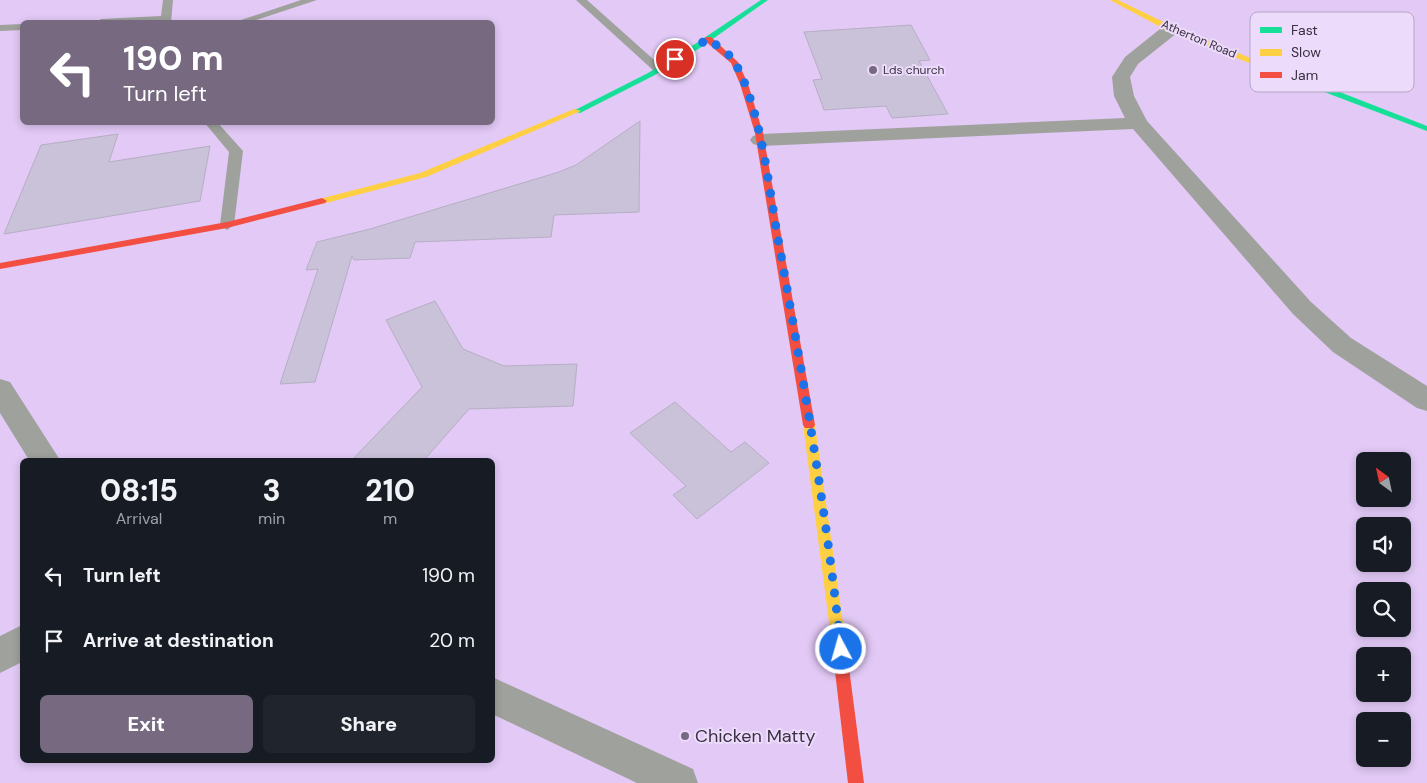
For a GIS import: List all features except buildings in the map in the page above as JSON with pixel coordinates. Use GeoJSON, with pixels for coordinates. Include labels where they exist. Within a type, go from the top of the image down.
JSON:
{"type":"FeatureCollection","features":[{"type":"Feature","properties":{"kind":"street"},"geometry":{"type":"LineString","coordinates":[[0,266],[227,225],[423,175],[602,101],[708,39],[765,0]]}},
{"type":"Feature","properties":{"kind":"street","name":"Atherton Road"},"geometry":{"type":"LineString","coordinates":[[1113,0],[1171,29],[1250,60]]}},
{"type":"Feature","properties":{"kind":"street"},"geometry":{"type":"LineString","coordinates":[[1171,29],[1131,61],[1121,77],[1124,96],[1138,123],[1302,308],[1342,345],[1427,400]]}},
{"type":"Feature","properties":{"kind":"street"},"geometry":{"type":"LineString","coordinates":[[708,39],[733,60],[745,87],[760,140],[792,319],[834,591],[856,783]]}},
{"type":"Feature","properties":{"kind":"street","name":"Atherton Road"},"geometry":{"type":"LineString","coordinates":[[1332,92],[1427,129]]}},
{"type":"Feature","properties":{"kind":"street"},"geometry":{"type":"LineString","coordinates":[[760,140],[1138,123]]}},
{"type":"Feature","properties":{"kind":"street"},"geometry":{"type":"LineString","coordinates":[[0,390],[44,458]]}},
{"type":"Feature","properties":{"kind":"street"},"geometry":{"type":"LineString","coordinates":[[0,656],[20,643]]}},
{"type":"Feature","properties":{"kind":"street"},"geometry":{"type":"LineString","coordinates":[[495,696],[679,783]]}},
{"type":"Feature","properties":{"kind":"lane"},"geometry":{"type":"LineString","coordinates":[[165,20],[168,0]]}},
{"type":"Feature","properties":{"kind":"lane"},"geometry":{"type":"LineString","coordinates":[[247,20],[312,0]]}},
{"type":"Feature","properties":{"kind":"lane"},"geometry":{"type":"LineString","coordinates":[[582,0],[658,69]]}},
{"type":"Feature","properties":{"kind":"lane"},"geometry":{"type":"LineString","coordinates":[[0,28],[20,27]]}},
{"type":"Feature","properties":{"kind":"lane"},"geometry":{"type":"LineString","coordinates":[[213,125],[236,151],[227,225]]}},
{"type":"Feature","properties":{"kind":"shaded area"},"geometry":{"type":"Polygon","coordinates":[[[0,0],[1427,0],[1427,783],[0,783],[0,0]]]}},
{"type":"Feature","properties":{"kind":"traffic: fast"},"geometry":{"type":"LineString","coordinates":[[577,111],[626,88],[674,61],[765,0]]}},
{"type":"Feature","properties":{"kind":"traffic: fast"},"geometry":{"type":"LineString","coordinates":[[1332,92],[1427,129]]}},
{"type":"Feature","properties":{"kind":"traffic: slow"},"geometry":{"type":"LineString","coordinates":[[1113,0],[1171,29],[1250,60]]}},
{"type":"Feature","properties":{"kind":"traffic: slow"},"geometry":{"type":"LineString","coordinates":[[322,201],[423,175],[577,111]]}},
{"type":"Feature","properties":{"kind":"traffic: slow"},"geometry":{"type":"LineString","coordinates":[[809,425],[838,637]]}},
{"type":"Feature","properties":{"kind":"traffic: jam"},"geometry":{"type":"LineString","coordinates":[[708,39],[734,62],[744,84],[759,133],[809,425]]}},
{"type":"Feature","properties":{"kind":"traffic: jam"},"geometry":{"type":"LineString","coordinates":[[0,266],[227,225],[322,201]]}},
{"type":"Feature","properties":{"kind":"traffic: jam"},"geometry":{"type":"LineString","coordinates":[[838,637],[856,783]]}},
{"type":"Feature","properties":{"kind":"place","name":"Lds church"},"geometry":{"type":"Point","coordinates":[873,70]}},
{"type":"Feature","properties":{"kind":"place","name":"Chicken Matty"},"geometry":{"type":"Point","coordinates":[685,736]}},
{"type":"Feature","properties":{"kind":"route"},"geometry":{"type":"LineString","coordinates":[[675,59],[708,39],[733,60],[745,87],[760,140],[792,319],[834,591],[841,649]]}}]}
